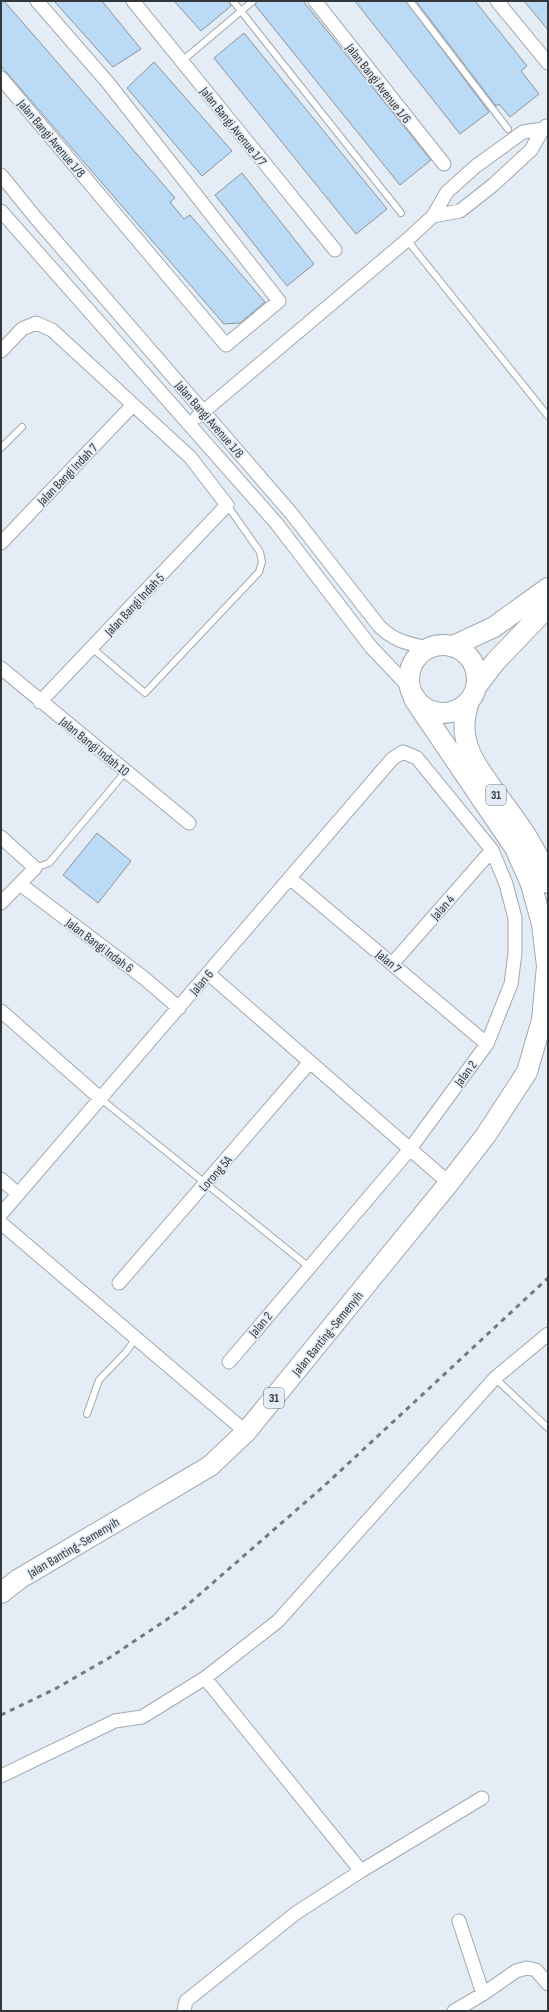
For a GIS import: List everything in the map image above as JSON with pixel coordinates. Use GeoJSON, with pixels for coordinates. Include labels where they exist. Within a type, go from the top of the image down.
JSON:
{"type":"FeatureCollection","features":[{"type":"Feature","properties":{"kind":"main road"},"geometry":{"type":"LineString","coordinates":[[453,646],[494,627],[548,588]]}},
{"type":"Feature","properties":{"kind":"main road","name":"31"},"geometry":{"type":"LineString","coordinates":[[548,610],[540,616],[495,662],[472,694],[465,718],[465,734],[470,751],[478,768],[528,840],[548,883]]}},
{"type":"Feature","properties":{"kind":"main road"},"geometry":{"type":"LineString","coordinates":[[440,644],[453,646],[465,652],[473,662],[476,674],[472,694],[456,710],[441,713],[426,709],[412,693],[411,664],[427,648],[440,644]]}},
{"type":"Feature","properties":{"kind":"main road","name":"Jalan Banting-Semenyih"},"geometry":{"type":"LineString","coordinates":[[1,1593],[19,1579],[210,1466],[246,1432],[449,1183],[486,1135],[527,1072],[542,1020],[547,966],[542,924],[531,884],[514,848],[412,693]]}},
{"type":"Feature","properties":{"kind":"main road","name":"Jalan Banting-Semenyih"},"geometry":{"type":"LineString","coordinates":[[486,1135],[531,1086],[548,1047]]}},
{"type":"Feature","properties":{"kind":"street","name":"Jalan Bangi Avenue 1/8"},"geometry":{"type":"LineString","coordinates":[[1,78],[226,345],[279,301],[109,84],[37,1]]}},
{"type":"Feature","properties":{"kind":"street","name":"Jalan Bangi Avenue 1/7"},"geometry":{"type":"LineString","coordinates":[[133,1],[335,250]]}},
{"type":"Feature","properties":{"kind":"street","name":"Jalan Bangi Avenue 1/6"},"geometry":{"type":"LineString","coordinates":[[315,1],[444,164]]}},
{"type":"Feature","properties":{"kind":"street"},"geometry":{"type":"LineString","coordinates":[[497,1],[548,63]]}},
{"type":"Feature","properties":{"kind":"street"},"geometry":{"type":"LineString","coordinates":[[433,216],[460,211],[493,185],[531,150],[545,126]]}},
{"type":"Feature","properties":{"kind":"street"},"geometry":{"type":"LineString","coordinates":[[190,424],[407,240],[433,216],[447,192],[476,166],[523,132],[545,126]]}},
{"type":"Feature","properties":{"kind":"street","name":"Jalan Bangi Avenue 1/8"},"geometry":{"type":"LineString","coordinates":[[1,175],[36,218],[292,513],[378,626],[389,636],[401,642],[427,648]]}},
{"type":"Feature","properties":{"kind":"street","name":"Jalan Bangi Avenue 1/8"},"geometry":{"type":"LineString","coordinates":[[1,211],[277,524],[370,647],[412,693]]}},
{"type":"Feature","properties":{"kind":"street"},"geometry":{"type":"LineString","coordinates":[[1,350],[22,329],[36,323],[52,330],[132,406],[190,457],[226,505]]}},
{"type":"Feature","properties":{"kind":"street","name":"Jalan Bangi Indah 7"},"geometry":{"type":"LineString","coordinates":[[1,543],[132,406]]}},
{"type":"Feature","properties":{"kind":"street","name":"Jalan Bangi Indah 5"},"geometry":{"type":"LineString","coordinates":[[40,702],[226,505]]}},
{"type":"Feature","properties":{"kind":"street","name":"Jalan Bangi Indah 10"},"geometry":{"type":"LineString","coordinates":[[1,668],[40,702],[189,822]]}},
{"type":"Feature","properties":{"kind":"street","name":"Jalan 2"},"geometry":{"type":"LineString","coordinates":[[229,1362],[410,1149],[486,1044],[511,984],[515,953],[515,918],[506,884],[492,850],[417,758],[403,752]]}},
{"type":"Feature","properties":{"kind":"street","name":"Jalan 6"},"geometry":{"type":"LineString","coordinates":[[1,1214],[392,760],[403,752]]}},
{"type":"Feature","properties":{"kind":"street"},"geometry":{"type":"LineString","coordinates":[[1,836],[35,868],[1,903]]}},
{"type":"Feature","properties":{"kind":"street","name":"Jalan 4"},"geometry":{"type":"LineString","coordinates":[[392,964],[492,850]]}},
{"type":"Feature","properties":{"kind":"street","name":"Jalan 7"},"geometry":{"type":"LineString","coordinates":[[291,879],[486,1044]]}},
{"type":"Feature","properties":{"kind":"street","name":"Jalan Bangi Indah 6"},"geometry":{"type":"LineString","coordinates":[[20,884],[144,978],[179,1008]]}},
{"type":"Feature","properties":{"kind":"street"},"geometry":{"type":"LineString","coordinates":[[208,974],[449,1183]]}},
{"type":"Feature","properties":{"kind":"street"},"geometry":{"type":"LineString","coordinates":[[1,1011],[101,1099]]}},
{"type":"Feature","properties":{"kind":"street","name":"Lorong 5A"},"geometry":{"type":"LineString","coordinates":[[119,1283],[310,1062]]}},
{"type":"Feature","properties":{"kind":"street"},"geometry":{"type":"LineString","coordinates":[[1,1179],[18,1194]]}},
{"type":"Feature","properties":{"kind":"street"},"geometry":{"type":"LineString","coordinates":[[1,1223],[246,1432]]}},
{"type":"Feature","properties":{"kind":"street"},"geometry":{"type":"LineString","coordinates":[[1,1776],[115,1721],[142,1717],[205,1678],[278,1621],[495,1378],[548,1334]]}},
{"type":"Feature","properties":{"kind":"street"},"geometry":{"type":"LineString","coordinates":[[205,1678],[361,1871]]}},
{"type":"Feature","properties":{"kind":"street"},"geometry":{"type":"LineString","coordinates":[[184,2011],[186,2001],[296,1913],[361,1871],[482,1798]]}},
{"type":"Feature","properties":{"kind":"street"},"geometry":{"type":"LineString","coordinates":[[459,1921],[483,1994]]}},
{"type":"Feature","properties":{"kind":"street"},"geometry":{"type":"LineString","coordinates":[[454,2011],[483,1994],[516,1971],[527,1968],[536,1970],[548,1984]]}},
{"type":"Feature","properties":{"kind":"lane"},"geometry":{"type":"LineString","coordinates":[[233,1],[401,213]]}},
{"type":"Feature","properties":{"kind":"lane"},"geometry":{"type":"LineString","coordinates":[[182,61],[253,1]]}},
{"type":"Feature","properties":{"kind":"lane"},"geometry":{"type":"LineString","coordinates":[[410,1],[508,129]]}},
{"type":"Feature","properties":{"kind":"lane"},"geometry":{"type":"LineString","coordinates":[[407,240],[548,416]]}},
{"type":"Feature","properties":{"kind":"lane"},"geometry":{"type":"LineString","coordinates":[[1,448],[22,427]]}},
{"type":"Feature","properties":{"kind":"lane"},"geometry":{"type":"LineString","coordinates":[[92,648],[145,693],[259,572],[262,562],[260,552],[226,505]]}},
{"type":"Feature","properties":{"kind":"lane"},"geometry":{"type":"LineString","coordinates":[[35,868],[49,864],[126,771]]}},
{"type":"Feature","properties":{"kind":"lane"},"geometry":{"type":"LineString","coordinates":[[101,1099],[309,1267]]}},
{"type":"Feature","properties":{"kind":"lane"},"geometry":{"type":"LineString","coordinates":[[86,1414],[99,1380],[126,1352],[136,1338]]}},
{"type":"Feature","properties":{"kind":"lane"},"geometry":{"type":"LineString","coordinates":[[495,1378],[548,1428]]}},
{"type":"Feature","properties":{"kind":"building"},"geometry":{"type":"Polygon","coordinates":[[[1,1],[4,1],[175,198],[170,202],[184,219],[190,215],[265,302],[240,323],[224,324],[1,66],[1,1]]]}},
{"type":"Feature","properties":{"kind":"building"},"geometry":{"type":"Polygon","coordinates":[[[54,1],[102,1],[141,49],[113,67],[54,1]]]}},
{"type":"Feature","properties":{"kind":"building"},"geometry":{"type":"Polygon","coordinates":[[[174,1],[229,1],[231,6],[201,31],[174,1]]]}},
{"type":"Feature","properties":{"kind":"building"},"geometry":{"type":"Polygon","coordinates":[[[257,1],[303,1],[431,160],[400,185],[255,5],[257,1]]]}},
{"type":"Feature","properties":{"kind":"building"},"geometry":{"type":"Polygon","coordinates":[[[355,1],[406,1],[489,112],[460,134],[355,1]]]}},
{"type":"Feature","properties":{"kind":"building"},"geometry":{"type":"Polygon","coordinates":[[[416,1],[475,1],[527,66],[521,71],[539,94],[510,117],[499,104],[496,106],[416,1]]]}},
{"type":"Feature","properties":{"kind":"building"},"geometry":{"type":"Polygon","coordinates":[[[524,1],[548,1],[548,30],[524,1]]]}},
{"type":"Feature","properties":{"kind":"building"},"geometry":{"type":"Polygon","coordinates":[[[244,33],[387,209],[356,234],[214,58],[244,33]]]}},
{"type":"Feature","properties":{"kind":"building"},"geometry":{"type":"Polygon","coordinates":[[[154,62],[232,151],[202,176],[127,88],[154,62]]]}},
{"type":"Feature","properties":{"kind":"building"},"geometry":{"type":"Polygon","coordinates":[[[242,173],[314,264],[287,286],[215,195],[242,173]]]}},
{"type":"Feature","properties":{"kind":"building"},"geometry":{"type":"Polygon","coordinates":[[[97,833],[131,861],[98,903],[63,875],[97,833]]]}},
{"type":"Feature","properties":{"kind":"railway"},"geometry":{"type":"LineString","coordinates":[[1,1715],[55,1689],[109,1658],[184,1608],[324,1486],[548,1278]]}}]}
